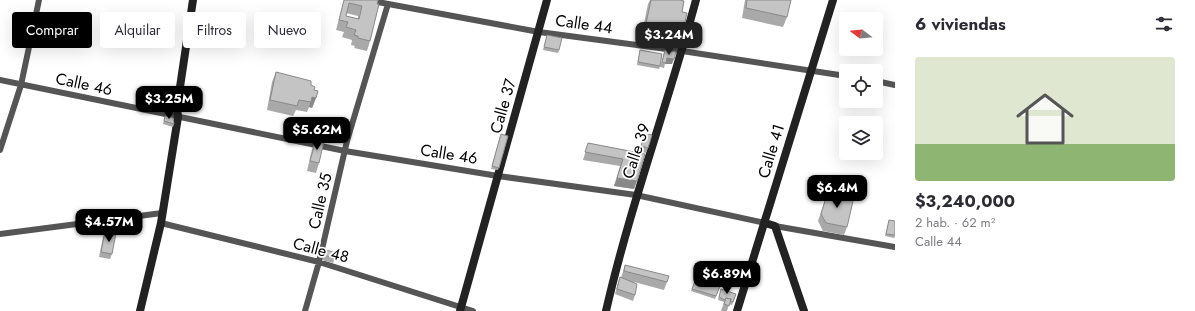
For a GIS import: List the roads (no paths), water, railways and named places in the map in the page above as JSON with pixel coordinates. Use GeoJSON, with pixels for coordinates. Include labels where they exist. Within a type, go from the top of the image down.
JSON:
{"type":"FeatureCollection","features":[{"type":"Feature","properties":{"kind":"street"},"geometry":{"type":"LineString","coordinates":[[0,150],[21,85],[38,0]]}},
{"type":"Feature","properties":{"kind":"street"},"geometry":{"type":"LineString","coordinates":[[140,311],[161,223],[178,117],[177,107],[193,0]]}},
{"type":"Feature","properties":{"kind":"street","name":"Calle 44"},"geometry":{"type":"LineString","coordinates":[[367,0],[539,32],[682,51],[839,75]]}},
{"type":"Feature","properties":{"kind":"street","name":"Calle 37"},"geometry":{"type":"LineString","coordinates":[[460,309],[547,0]]}},
{"type":"Feature","properties":{"kind":"street","name":"Calle 39"},"geometry":{"type":"LineString","coordinates":[[606,311],[636,195],[682,51],[696,0]]}},
{"type":"Feature","properties":{"kind":"street","name":"Calle 41"},"geometry":{"type":"LineString","coordinates":[[737,311],[765,223],[784,154],[812,71],[833,0]]}},
{"type":"Feature","properties":{"kind":"street","name":"Calle 35"},"geometry":{"type":"LineString","coordinates":[[305,311],[319,262],[345,151],[388,4]]}},
{"type":"Feature","properties":{"kind":"street","name":"Calle 46"},"geometry":{"type":"LineString","coordinates":[[0,80],[345,151],[498,176],[636,195],[775,226],[895,247]]}},
{"type":"Feature","properties":{"kind":"street"},"geometry":{"type":"LineString","coordinates":[[883,82],[895,85]]}},
{"type":"Feature","properties":{"kind":"street"},"geometry":{"type":"LineString","coordinates":[[0,234],[162,213]]}},
{"type":"Feature","properties":{"kind":"street","name":"Calle 48"},"geometry":{"type":"LineString","coordinates":[[161,223],[319,262],[372,277],[460,309],[473,311]]}},
{"type":"Feature","properties":{"kind":"street"},"geometry":{"type":"LineString","coordinates":[[775,226],[804,311]]}}]}
